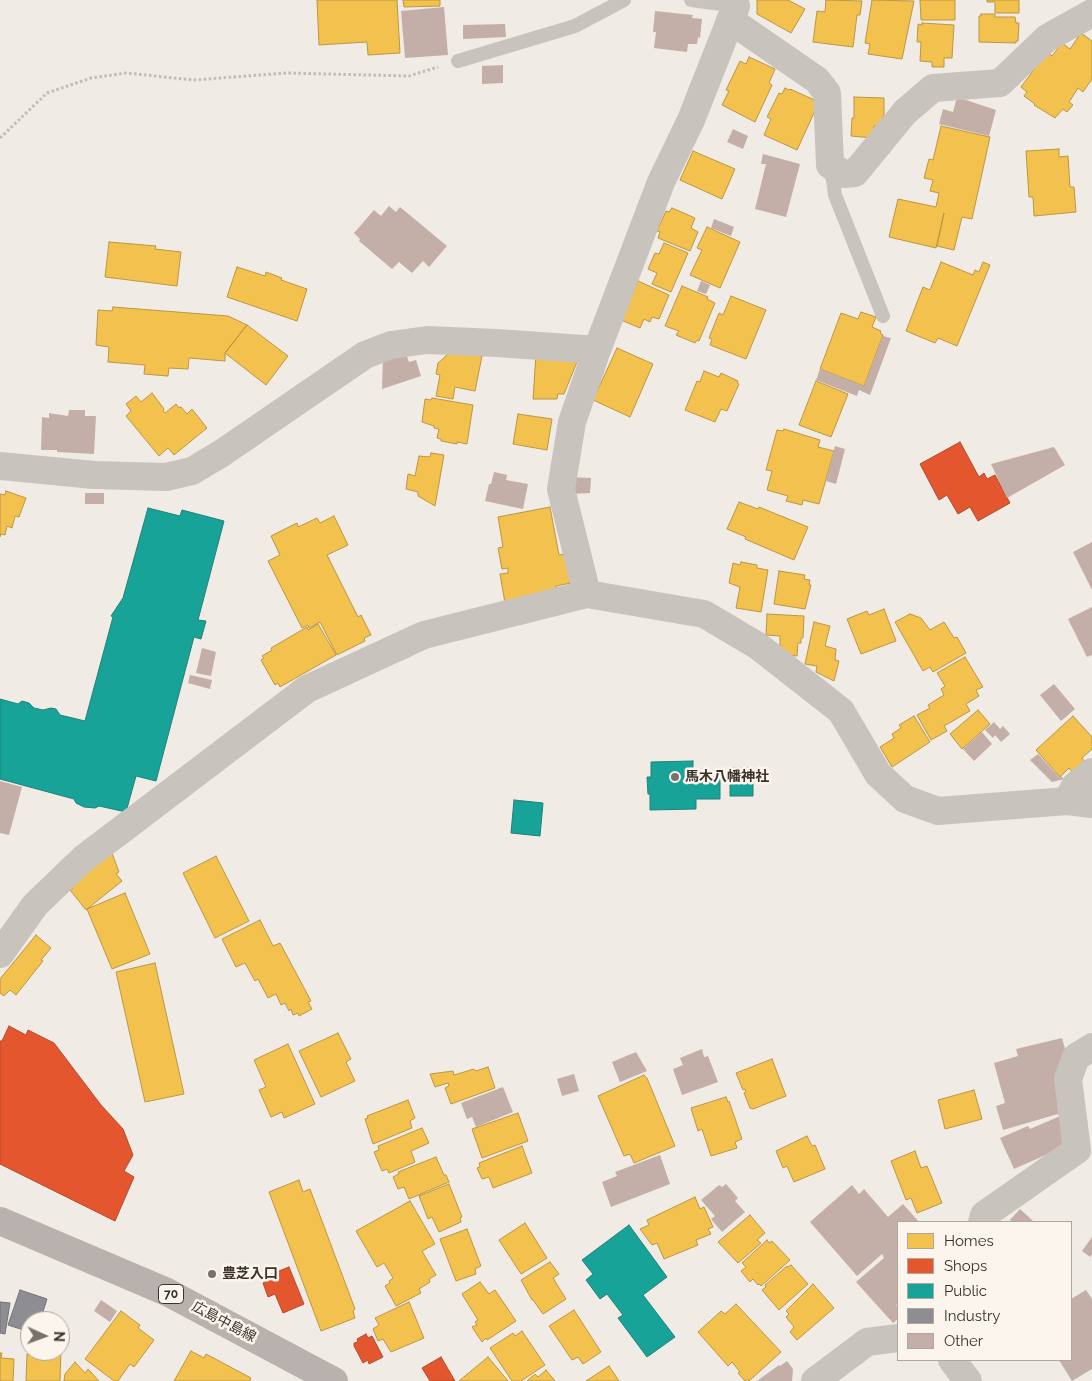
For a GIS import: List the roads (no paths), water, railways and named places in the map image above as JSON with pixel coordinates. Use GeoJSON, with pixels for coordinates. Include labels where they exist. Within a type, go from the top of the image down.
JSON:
{"type":"FeatureCollection","features":[{"type":"Feature","properties":{"kind":"main road","name":"広島中島線"},"geometry":{"type":"LineString","coordinates":[[0,1221],[168,1292],[334,1381]]}},
{"type":"Feature","properties":{"kind":"street"},"geometry":{"type":"LineString","coordinates":[[587,594],[561,489],[572,422],[597,350],[661,182],[691,120],[735,9],[818,80],[827,93],[830,165],[844,174],[855,172],[905,112],[934,88],[1000,83],[1047,38],[1092,13]]}},
{"type":"Feature","properties":{"kind":"street"},"geometry":{"type":"LineString","coordinates":[[0,466],[94,475],[166,477],[192,471],[222,453],[365,356],[391,345],[427,340],[497,342],[597,350]]}},
{"type":"Feature","properties":{"kind":"street"},"geometry":{"type":"LineString","coordinates":[[0,954],[35,905],[82,859],[307,689],[424,635],[587,594],[704,614],[758,646],[841,711],[878,774],[905,799],[938,811],[1079,803],[1075,786],[1092,772]]}},
{"type":"Feature","properties":{"kind":"street"},"geometry":{"type":"LineString","coordinates":[[982,1221],[984,1215],[1077,1150],[1068,1079],[1076,1057],[1092,1047]]}},
{"type":"Feature","properties":{"kind":"street"},"geometry":{"type":"LineString","coordinates":[[815,1381],[866,1342],[897,1338]]}},
{"type":"Feature","properties":{"kind":"street"},"geometry":{"type":"LineString","coordinates":[[953,1361],[968,1381]]}},
{"type":"Feature","properties":{"kind":"lane"},"geometry":{"type":"LineString","coordinates":[[458,61],[575,26],[624,0]]}},
{"type":"Feature","properties":{"kind":"lane"},"geometry":{"type":"LineString","coordinates":[[691,0],[735,9]]}},
{"type":"Feature","properties":{"kind":"lane"},"geometry":{"type":"LineString","coordinates":[[830,165],[835,195],[883,316]]}},
{"type":"Feature","properties":{"kind":"place","name":"馬木八幡神社"},"geometry":{"type":"Point","coordinates":[675,777]}},
{"type":"Feature","properties":{"kind":"place","name":"豊芝入口"},"geometry":{"type":"Point","coordinates":[212,1274]}}]}
